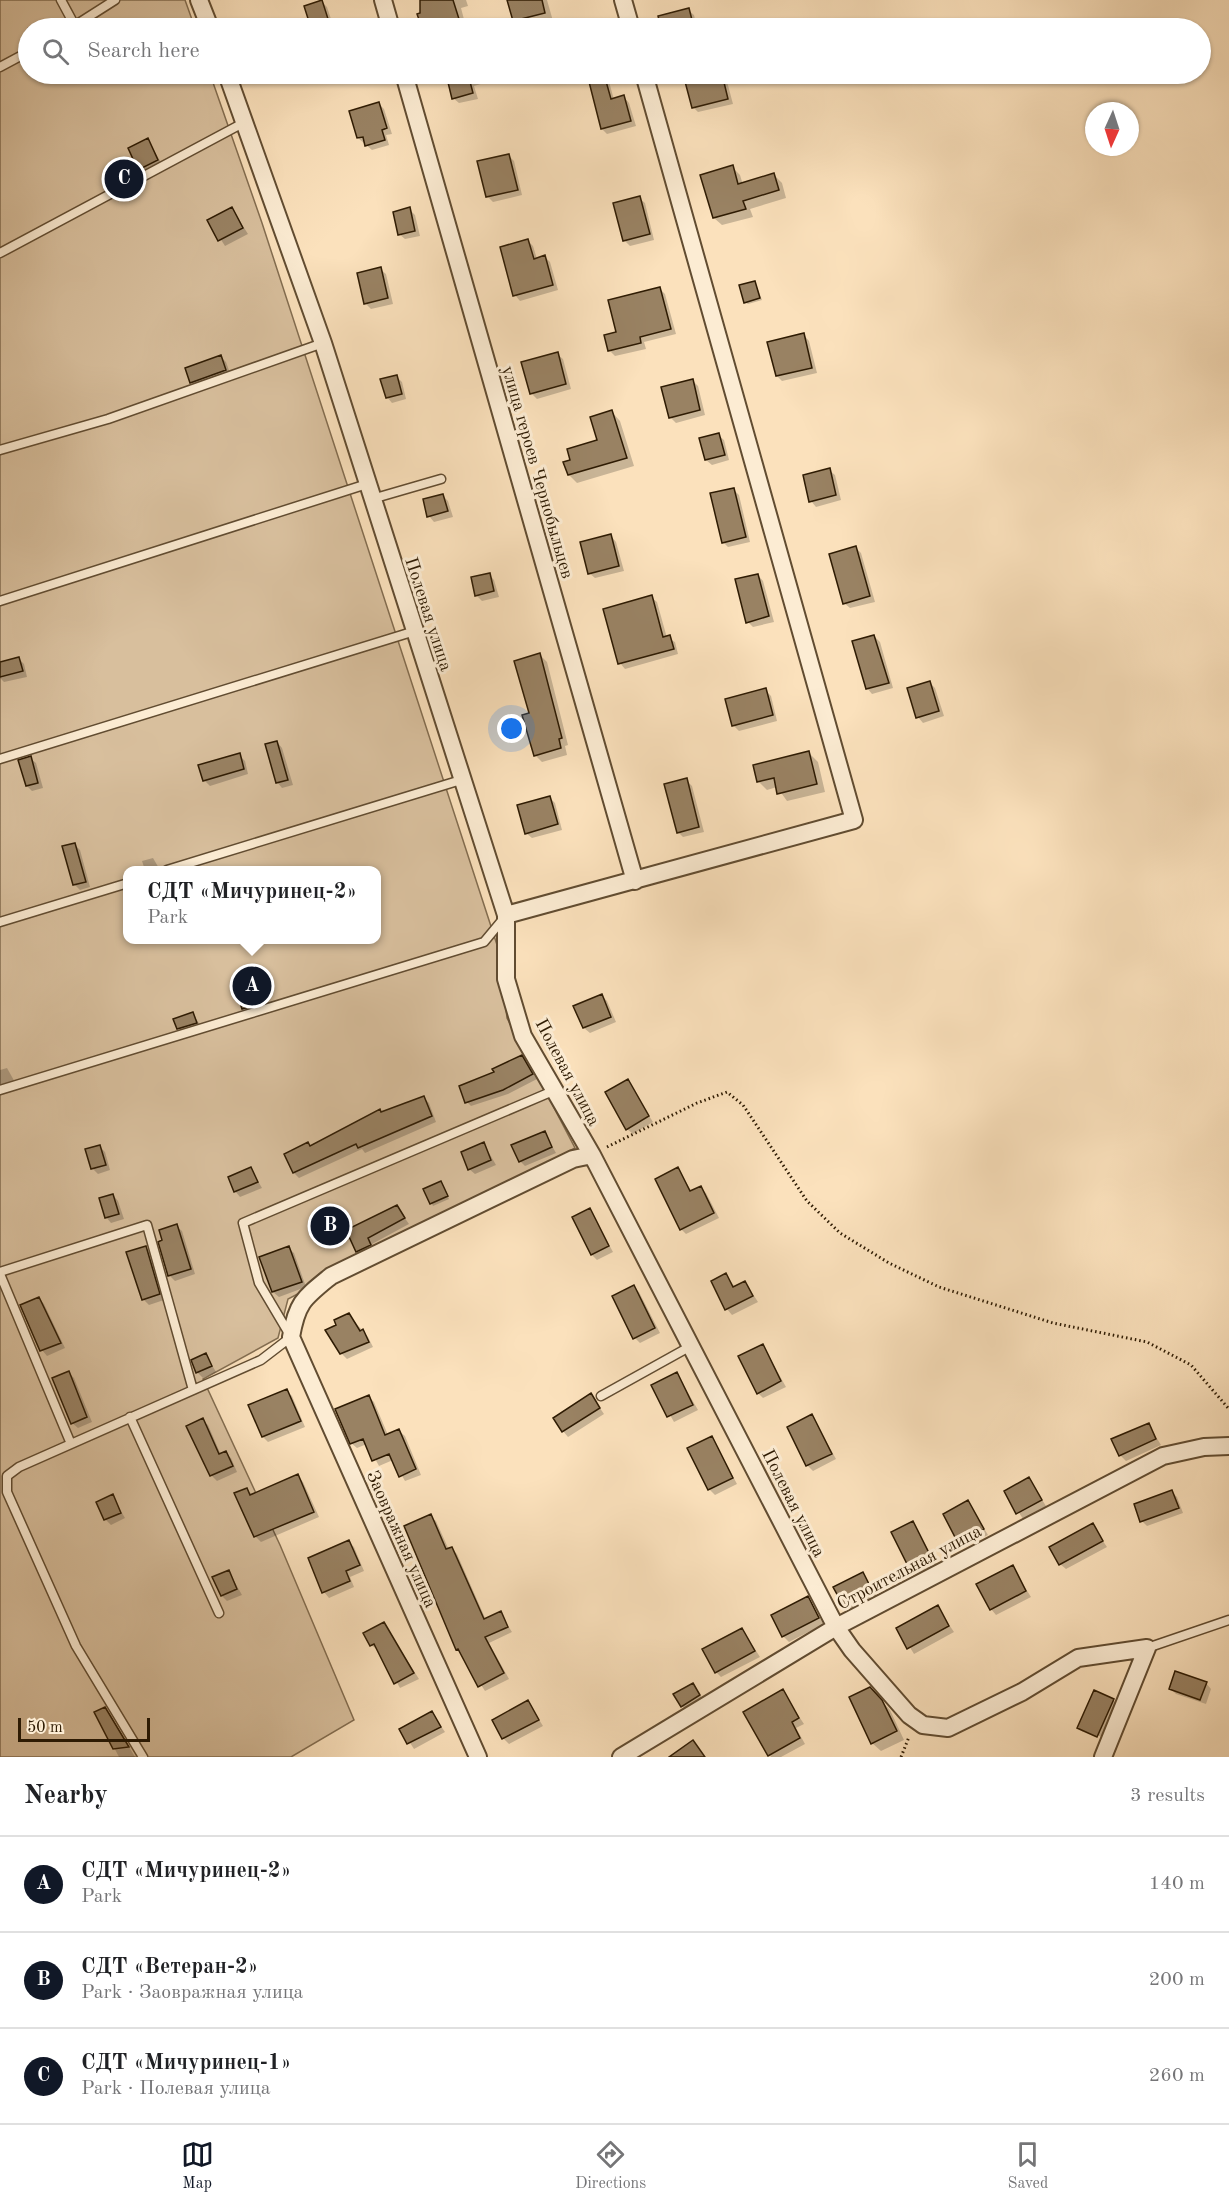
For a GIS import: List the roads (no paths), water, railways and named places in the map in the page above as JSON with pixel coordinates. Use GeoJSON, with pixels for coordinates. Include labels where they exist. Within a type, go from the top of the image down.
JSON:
{"type":"FeatureCollection","features":[{"type":"Feature","properties":{"kind":"street"},"geometry":{"type":"LineString","coordinates":[[199,0],[206,18]]}},
{"type":"Feature","properties":{"kind":"street"},"geometry":{"type":"LineString","coordinates":[[383,0],[388,18]]}},
{"type":"Feature","properties":{"kind":"street"},"geometry":{"type":"LineString","coordinates":[[623,0],[628,18]]}},
{"type":"Feature","properties":{"kind":"street","name":"Полевая улица"},"geometry":{"type":"LineString","coordinates":[[231,84],[323,343],[460,780],[506,915],[506,979],[523,1036],[592,1155],[836,1627],[852,1650],[909,1715],[922,1725],[948,1728],[1022,1692],[1078,1658],[1147,1648]]}},
{"type":"Feature","properties":{"kind":"street","name":"улица героев Чернобыльцев"},"geometry":{"type":"LineString","coordinates":[[407,84],[635,880]]}},
{"type":"Feature","properties":{"kind":"street"},"geometry":{"type":"LineString","coordinates":[[506,915],[855,820],[647,84]]}},
{"type":"Feature","properties":{"kind":"street"},"geometry":{"type":"LineString","coordinates":[[291,1336],[295,1312],[305,1297],[331,1276],[573,1158],[592,1155]]}},
{"type":"Feature","properties":{"kind":"street","name":"Заовражная улица"},"geometry":{"type":"LineString","coordinates":[[291,1336],[478,1757]]}},
{"type":"Feature","properties":{"kind":"street","name":"Строительная улица"},"geometry":{"type":"LineString","coordinates":[[621,1757],[836,1627],[1163,1456],[1204,1447],[1229,1446]]}},
{"type":"Feature","properties":{"kind":"street"},"geometry":{"type":"LineString","coordinates":[[1103,1757],[1147,1648]]}},
{"type":"Feature","properties":{"kind":"lane"},"geometry":{"type":"LineString","coordinates":[[61,0],[69,18]]}},
{"type":"Feature","properties":{"kind":"lane"},"geometry":{"type":"LineString","coordinates":[[87,18],[115,0]]}},
{"type":"Feature","properties":{"kind":"lane"},"geometry":{"type":"LineString","coordinates":[[0,67],[18,57]]}},
{"type":"Feature","properties":{"kind":"lane"},"geometry":{"type":"LineString","coordinates":[[0,253],[245,121]]}},
{"type":"Feature","properties":{"kind":"lane"},"geometry":{"type":"LineString","coordinates":[[0,450],[108,419],[323,343]]}},
{"type":"Feature","properties":{"kind":"lane"},"geometry":{"type":"LineString","coordinates":[[0,601],[370,492],[441,478]]}},
{"type":"Feature","properties":{"kind":"lane"},"geometry":{"type":"LineString","coordinates":[[0,759],[415,631]]}},
{"type":"Feature","properties":{"kind":"lane"},"geometry":{"type":"LineString","coordinates":[[180,866],[460,780]]}},
{"type":"Feature","properties":{"kind":"lane"},"geometry":{"type":"LineString","coordinates":[[0,922],[123,885]]}},
{"type":"Feature","properties":{"kind":"lane"},"geometry":{"type":"LineString","coordinates":[[0,1090],[484,942],[506,915]]}},
{"type":"Feature","properties":{"kind":"lane"},"geometry":{"type":"LineString","coordinates":[[143,1757],[76,1646],[7,1492],[7,1476],[19,1467],[261,1360],[291,1336],[259,1283],[243,1222],[553,1091]]}},
{"type":"Feature","properties":{"kind":"lane"},"geometry":{"type":"LineString","coordinates":[[71,1444],[0,1273],[147,1225],[193,1390]]}},
{"type":"Feature","properties":{"kind":"lane"},"geometry":{"type":"LineString","coordinates":[[601,1396],[691,1346]]}},
{"type":"Feature","properties":{"kind":"lane"},"geometry":{"type":"LineString","coordinates":[[130,1417],[219,1613]]}},
{"type":"Feature","properties":{"kind":"lane"},"geometry":{"type":"LineString","coordinates":[[1147,1648],[1229,1620]]}},
{"type":"Feature","properties":{"kind":"place","name":"СДТ «Мичуринец-1»"},"geometry":{"type":"Point","coordinates":[124,179]}},
{"type":"Feature","properties":{"kind":"place","name":"СДТ «Мичуринец-2»"},"geometry":{"type":"Point","coordinates":[252,986]}},
{"type":"Feature","properties":{"kind":"place","name":"СДТ «Ветеран-2»"},"geometry":{"type":"Point","coordinates":[330,1226]}}]}
